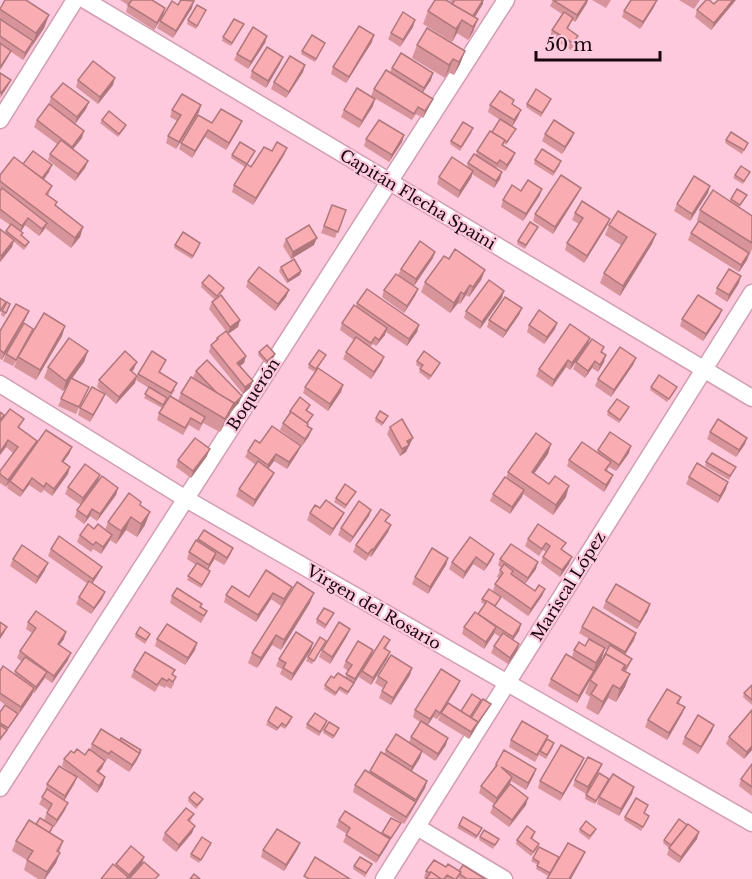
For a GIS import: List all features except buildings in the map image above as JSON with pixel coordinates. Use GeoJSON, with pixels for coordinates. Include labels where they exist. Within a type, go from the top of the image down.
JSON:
{"type":"FeatureCollection","features":[{"type":"Feature","properties":{"kind":"street"},"geometry":{"type":"LineString","coordinates":[[0,120],[75,0]]}},
{"type":"Feature","properties":{"kind":"street","name":"Capitán Flecha Spaini"},"geometry":{"type":"LineString","coordinates":[[85,0],[752,398]]}},
{"type":"Feature","properties":{"kind":"street","name":"Boquerón"},"geometry":{"type":"LineString","coordinates":[[0,788],[506,0]]}},
{"type":"Feature","properties":{"kind":"street","name":"Mariscal López"},"geometry":{"type":"LineString","coordinates":[[384,879],[752,293]]}},
{"type":"Feature","properties":{"kind":"street","name":"Virgen del Rosario"},"geometry":{"type":"LineString","coordinates":[[0,384],[186,499],[752,823]]}},
{"type":"Feature","properties":{"kind":"street"},"geometry":{"type":"LineString","coordinates":[[417,827],[504,879]]}}]}
